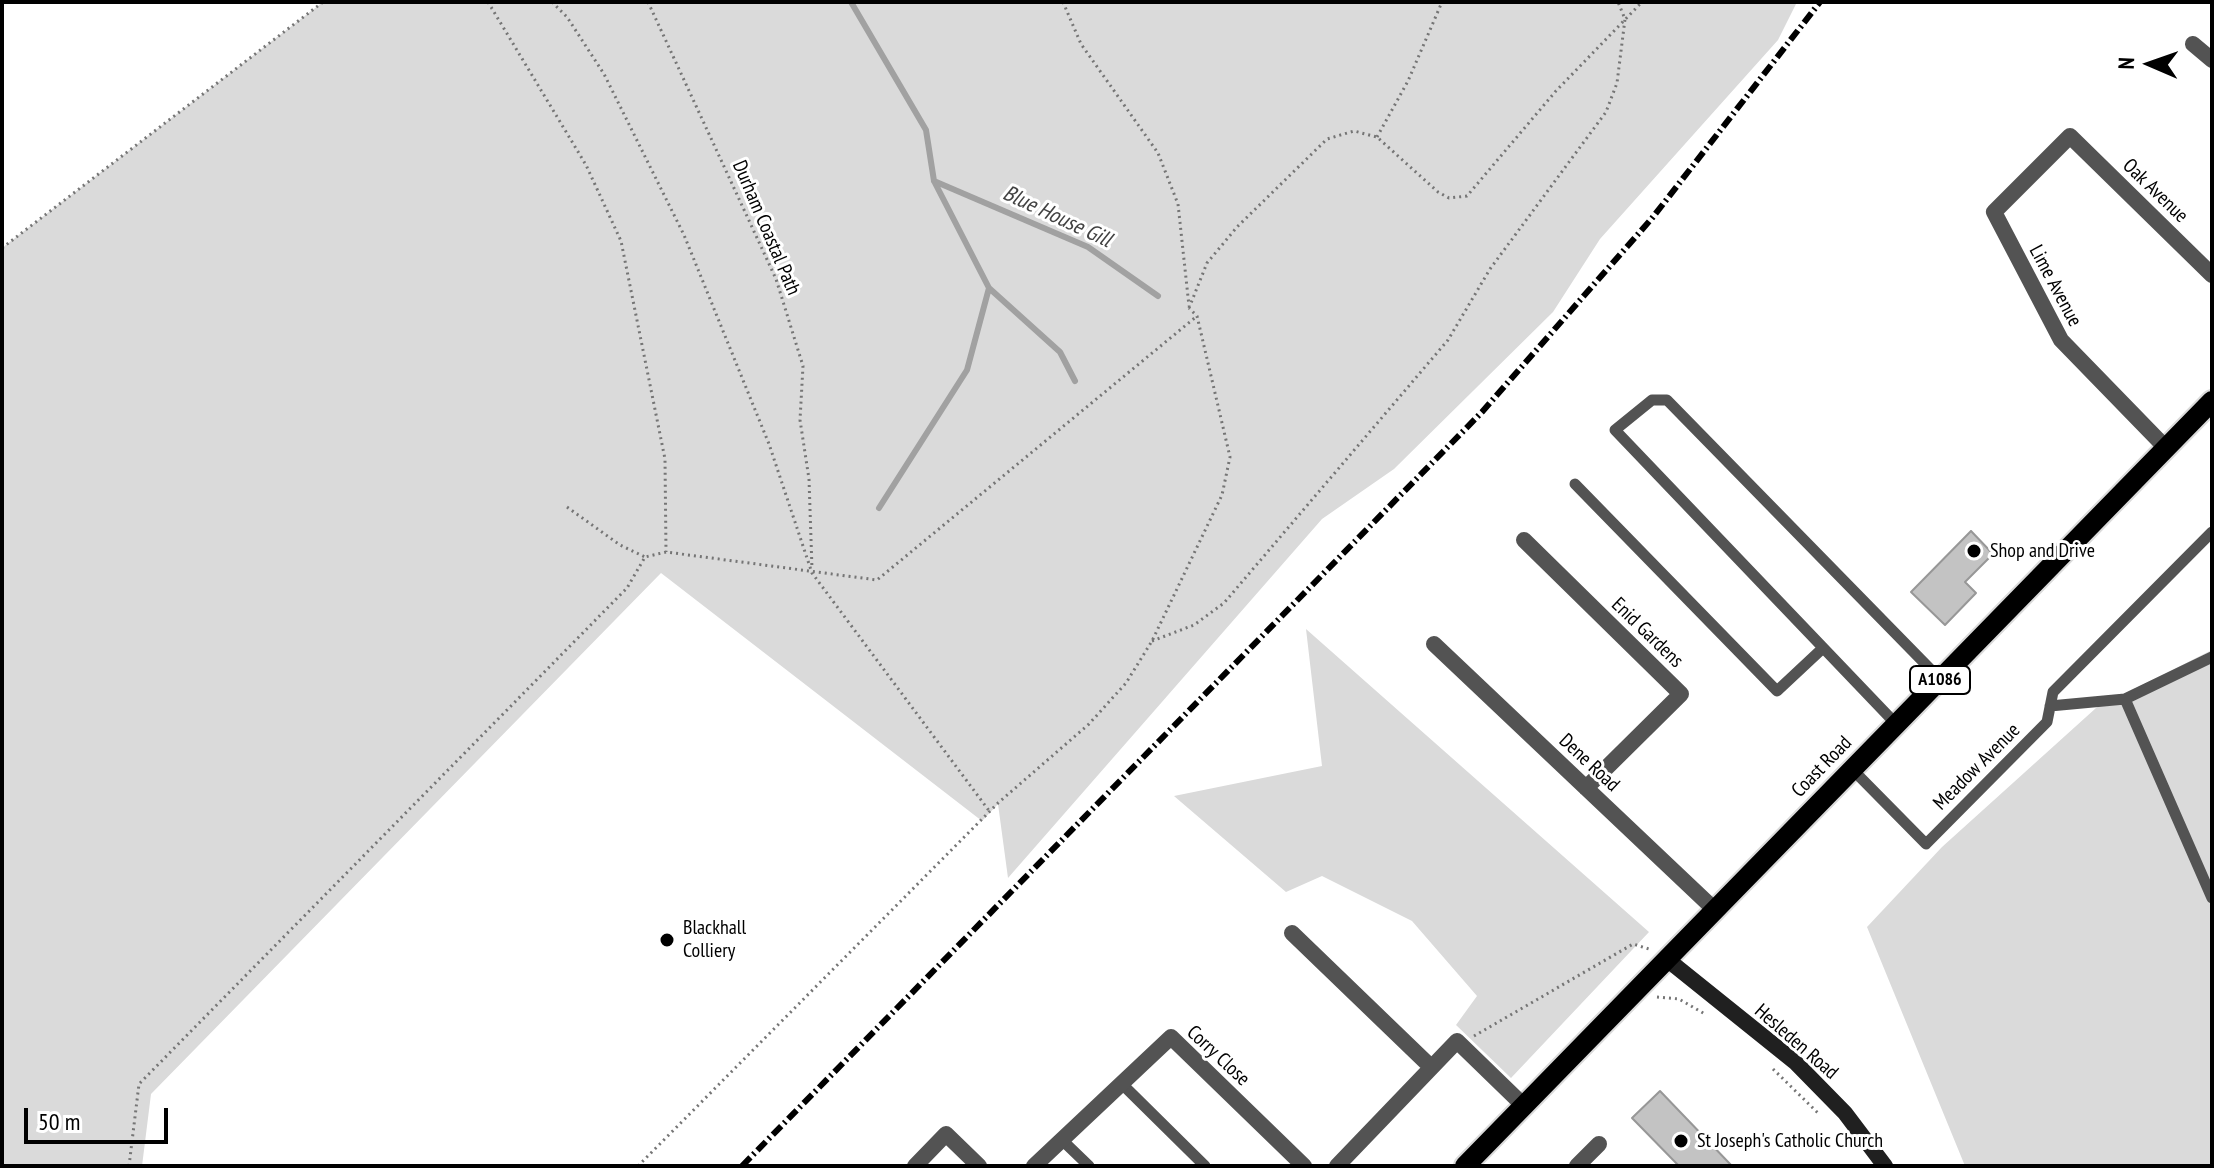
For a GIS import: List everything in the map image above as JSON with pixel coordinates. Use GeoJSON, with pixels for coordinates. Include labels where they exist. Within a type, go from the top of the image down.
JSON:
{"type":"FeatureCollection","features":[{"type":"Feature","properties":{"kind":"main road","name":"Coast Road"},"geometry":{"type":"LineString","coordinates":[[1465,1166],[2212,401]]}},
{"type":"Feature","properties":{"kind":"main road","name":"Hesleden Road"},"geometry":{"type":"LineString","coordinates":[[1668,960],[1795,1062],[1845,1113],[1885,1166]]}},
{"type":"Feature","properties":{"kind":"street"},"geometry":{"type":"LineString","coordinates":[[2193,44],[2212,60]]}},
{"type":"Feature","properties":{"kind":"street","name":"Oak Avenue"},"geometry":{"type":"LineString","coordinates":[[2070,136],[2212,275]]}},
{"type":"Feature","properties":{"kind":"street","name":"Lime Avenue"},"geometry":{"type":"LineString","coordinates":[[2070,136],[1994,212],[2061,340],[2166,448]]}},
{"type":"Feature","properties":{"kind":"street","name":"Enid Gardens"},"geometry":{"type":"LineString","coordinates":[[1524,540],[1681,694],[1586,788]]}},
{"type":"Feature","properties":{"kind":"street","name":"Dene Road"},"geometry":{"type":"LineString","coordinates":[[1434,644],[1716,911]]}},
{"type":"Feature","properties":{"kind":"street"},"geometry":{"type":"LineString","coordinates":[[1292,933],[1431,1067]]}},
{"type":"Feature","properties":{"kind":"street","name":"Corry Close"},"geometry":{"type":"LineString","coordinates":[[1034,1166],[1171,1037],[1304,1166]]}},
{"type":"Feature","properties":{"kind":"street"},"geometry":{"type":"LineString","coordinates":[[1337,1166],[1457,1041],[1525,1107]]}},
{"type":"Feature","properties":{"kind":"street"},"geometry":{"type":"LineString","coordinates":[[915,1166],[946,1134],[979,1166]]}},
{"type":"Feature","properties":{"kind":"street"},"geometry":{"type":"LineString","coordinates":[[1577,1166],[1599,1144]]}},
{"type":"Feature","properties":{"kind":"lane"},"geometry":{"type":"LineString","coordinates":[[1897,725],[1615,430],[1652,400],[1667,400],[1941,680]]}},
{"type":"Feature","properties":{"kind":"lane"},"geometry":{"type":"LineString","coordinates":[[1575,484],[1777,691],[1823,648]]}},
{"type":"Feature","properties":{"kind":"lane","name":"Meadow Avenue"},"geometry":{"type":"LineString","coordinates":[[1853,770],[1926,844],[2047,722],[2053,692],[2212,532]]}},
{"type":"Feature","properties":{"kind":"lane"},"geometry":{"type":"LineString","coordinates":[[2050,706],[2125,699],[2212,657]]}},
{"type":"Feature","properties":{"kind":"lane"},"geometry":{"type":"LineString","coordinates":[[2125,699],[2212,898]]}},
{"type":"Feature","properties":{"kind":"lane"},"geometry":{"type":"LineString","coordinates":[[1121,1083],[1205,1166]]}},
{"type":"Feature","properties":{"kind":"lane"},"geometry":{"type":"LineString","coordinates":[[1061,1139],[1089,1166]]}},
{"type":"Feature","properties":{"kind":"path"},"geometry":{"type":"LineString","coordinates":[[2,248],[323,2]]}},
{"type":"Feature","properties":{"kind":"path"},"geometry":{"type":"LineString","coordinates":[[488,2],[586,165],[621,241],[665,459],[666,552]]}},
{"type":"Feature","properties":{"kind":"path"},"geometry":{"type":"LineString","coordinates":[[552,2],[567,17],[604,74],[678,221],[739,364],[812,573],[990,812]]}},
{"type":"Feature","properties":{"kind":"path","name":"Durham Coastal Path"},"geometry":{"type":"LineString","coordinates":[[648,2],[776,279],[803,366],[800,420],[809,479],[812,573]]}},
{"type":"Feature","properties":{"kind":"path"},"geometry":{"type":"LineString","coordinates":[[638,1166],[990,812],[1089,724],[1126,683],[1152,641],[1222,495],[1230,457],[1197,316],[1189,308],[1178,204],[1158,153],[1081,44],[1063,2]]}},
{"type":"Feature","properties":{"kind":"path"},"geometry":{"type":"LineString","coordinates":[[1377,137],[1408,81],[1442,2]]}},
{"type":"Feature","properties":{"kind":"path"},"geometry":{"type":"LineString","coordinates":[[1152,641],[1194,625],[1224,603],[1448,340],[1490,269],[1606,112],[1617,83],[1625,19],[1618,2]]}},
{"type":"Feature","properties":{"kind":"path"},"geometry":{"type":"LineString","coordinates":[[1189,308],[1207,263],[1237,227],[1327,139],[1354,131],[1377,137],[1438,192],[1449,198],[1467,196],[1555,92],[1642,2]]}},
{"type":"Feature","properties":{"kind":"path"},"geometry":{"type":"LineString","coordinates":[[567,507],[620,545],[645,557],[666,552],[877,580],[890,573],[951,516],[1197,316]]}},
{"type":"Feature","properties":{"kind":"path"},"geometry":{"type":"LineString","coordinates":[[129,1166],[139,1084],[627,588],[645,557]]}},
{"type":"Feature","properties":{"kind":"path"},"geometry":{"type":"LineString","coordinates":[[1462,1046],[1633,944],[1641,944],[1668,960]]}},
{"type":"Feature","properties":{"kind":"path"},"geometry":{"type":"LineString","coordinates":[[1646,999],[1665,995],[1708,1017]]}},
{"type":"Feature","properties":{"kind":"path"},"geometry":{"type":"LineString","coordinates":[[1768,1064],[1823,1118]]}},
{"type":"Feature","properties":{"kind":"shaded area"},"geometry":{"type":"Polygon","coordinates":[[[323,2],[1797,2],[1778,40],[1600,239],[1553,312],[1394,469],[1322,519],[1008,878],[998,804],[982,821],[661,573],[151,1094],[142,1166],[2,1166],[2,248],[323,2]]]}},
{"type":"Feature","properties":{"kind":"shaded area"},"geometry":{"type":"Polygon","coordinates":[[[1306,629],[1649,932],[1511,1078],[1456,1025],[1477,996],[1412,921],[1322,876],[1286,892],[1174,796],[1322,766],[1306,629]]]}},
{"type":"Feature","properties":{"kind":"shaded area"},"geometry":{"type":"Polygon","coordinates":[[[2212,650],[2212,1166],[1965,1166],[1867,927],[1942,847],[2096,708],[2212,650]]]}},
{"type":"Feature","properties":{"kind":"building"},"geometry":{"type":"Polygon","coordinates":[[[1971,531],[1993,554],[1965,582],[1976,593],[1945,625],[1911,592],[1971,531]]]}},
{"type":"Feature","properties":{"kind":"building","name":"St Joseph's Catholic Church"},"geometry":{"type":"Polygon","coordinates":[[[1660,1091],[1732,1166],[1679,1166],[1632,1118],[1660,1091]]]}},
{"type":"Feature","properties":{"kind":"waterway","name":"Blue House Gill"},"geometry":{"type":"LineString","coordinates":[[851,2],[926,130],[934,181],[989,288],[967,370],[879,508]]}},
{"type":"Feature","properties":{"kind":"waterway","name":"Blue House Gill"},"geometry":{"type":"LineString","coordinates":[[934,181],[1088,247],[1158,296]]}},
{"type":"Feature","properties":{"kind":"waterway","name":"Blue House Gill"},"geometry":{"type":"LineString","coordinates":[[989,288],[1060,352],[1075,381]]}},
{"type":"Feature","properties":{"kind":"railway"},"geometry":{"type":"LineString","coordinates":[[742,1166],[1482,412],[1653,217],[1820,2]]}},
{"type":"Feature","properties":{"kind":"place","name":"Shop and Drive"},"geometry":{"type":"Point","coordinates":[1974,551]}},
{"type":"Feature","properties":{"kind":"place","name":"Blackhall Colliery"},"geometry":{"type":"Point","coordinates":[667,940]}},
{"type":"Feature","properties":{"kind":"place","name":"St Joseph's Catholic Church"},"geometry":{"type":"Point","coordinates":[1681,1141]}}]}
